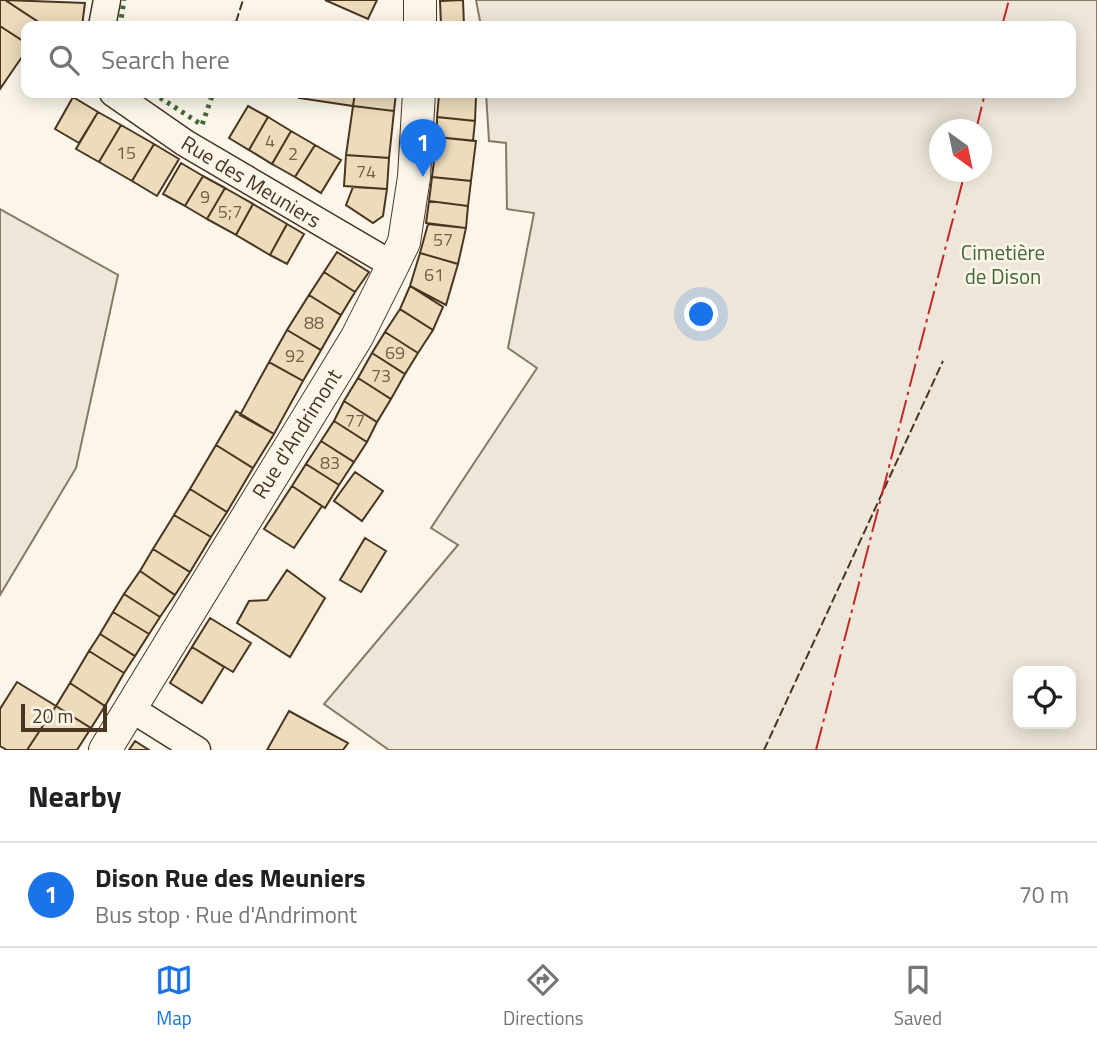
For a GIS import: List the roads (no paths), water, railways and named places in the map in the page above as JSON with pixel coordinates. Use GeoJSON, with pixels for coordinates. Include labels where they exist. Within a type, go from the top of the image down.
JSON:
{"type":"FeatureCollection","features":[{"type":"Feature","properties":{"kind":"street"},"geometry":{"type":"LineString","coordinates":[[103,21],[107,0]]}},
{"type":"Feature","properties":{"kind":"street"},"geometry":{"type":"LineString","coordinates":[[420,0],[420,21]]}},
{"type":"Feature","properties":{"kind":"street","name":"Rue des Meuniers"},"geometry":{"type":"LineString","coordinates":[[120,98],[185,144],[393,265]]}},
{"type":"Feature","properties":{"kind":"street","name":"Rue d'Andrimont"},"geometry":{"type":"LineString","coordinates":[[105,750],[357,337],[393,265],[404,242],[414,177],[419,98]]}},
{"type":"Feature","properties":{"kind":"street"},"geometry":{"type":"LineString","coordinates":[[130,708],[197,750]]}},
{"type":"Feature","properties":{"kind":"place","name":"Dison Rue des Meuniers"},"geometry":{"type":"Point","coordinates":[423,177]}},
{"type":"Feature","properties":{"kind":"park label","name":"Cimetière de Dison"},"geometry":{"type":"Point","coordinates":[1003,265]}}]}
